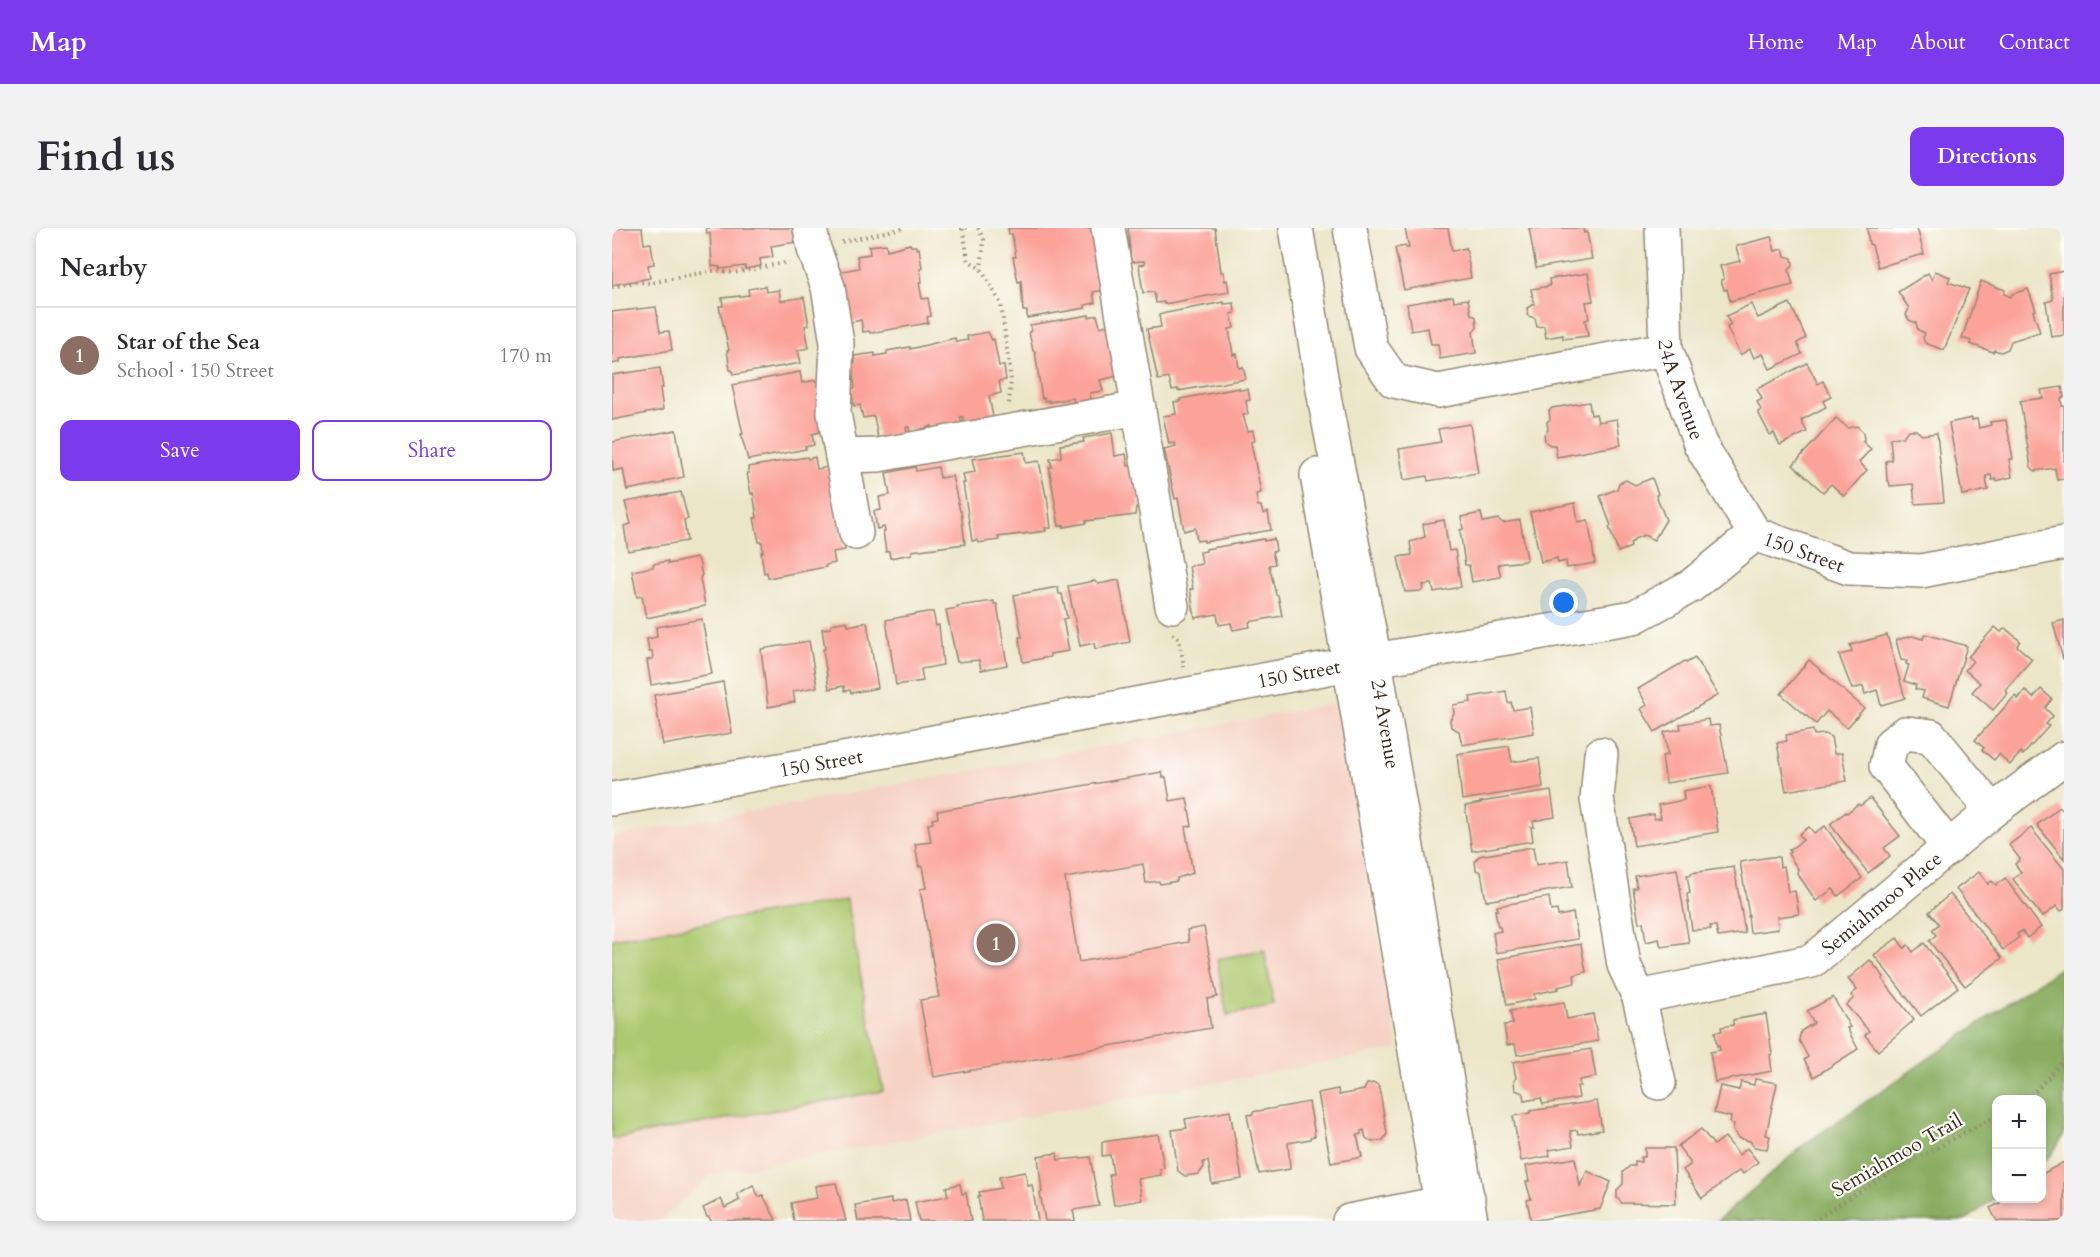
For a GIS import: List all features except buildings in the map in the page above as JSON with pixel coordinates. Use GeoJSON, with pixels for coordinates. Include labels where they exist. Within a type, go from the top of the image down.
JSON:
{"type":"FeatureCollection","features":[{"type":"Feature","properties":{"kind":"street"},"geometry":{"type":"LineString","coordinates":[[1108,228],[1172,606]]}},
{"type":"Feature","properties":{"kind":"street","name":"24 Avenue"},"geometry":{"type":"LineString","coordinates":[[1274,228],[1362,663],[1456,1211]]}},
{"type":"Feature","properties":{"kind":"street","name":"24 Avenue"},"geometry":{"type":"LineString","coordinates":[[1296,228],[1326,407],[1362,663]]}},
{"type":"Feature","properties":{"kind":"street"},"geometry":{"type":"LineString","coordinates":[[1350,228],[1371,348],[1394,381],[1438,391],[1666,349]]}},
{"type":"Feature","properties":{"kind":"street","name":"24A Avenue"},"geometry":{"type":"LineString","coordinates":[[1662,228],[1666,349],[1700,444],[1755,534]]}},
{"type":"Feature","properties":{"kind":"street"},"geometry":{"type":"LineString","coordinates":[[812,239],[828,287],[837,343],[834,413],[856,533]]}},
{"type":"Feature","properties":{"kind":"street"},"geometry":{"type":"LineString","coordinates":[[842,456],[878,455],[1139,408]]}},
{"type":"Feature","properties":{"kind":"street","name":"150 Street"},"geometry":{"type":"LineString","coordinates":[[612,799],[1362,663],[1634,617],[1691,586],[1755,534],[1849,568],[1921,571],[2064,543]]}},
{"type":"Feature","properties":{"kind":"street","name":"Semiahmoo Place"},"geometry":{"type":"LineString","coordinates":[[1949,848],[1886,766],[1891,744],[1905,733],[1931,736],[1992,811]]}},
{"type":"Feature","properties":{"kind":"street"},"geometry":{"type":"LineString","coordinates":[[1601,754],[1597,799],[1624,965],[1639,997],[1659,1083]]}},
{"type":"Feature","properties":{"kind":"street","name":"Semiahmoo Place"},"geometry":{"type":"LineString","coordinates":[[1639,997],[1812,961],[1992,811],[2064,758]]}},
{"type":"Feature","properties":{"kind":"street"},"geometry":{"type":"LineString","coordinates":[[1349,1221],[1456,1211]]}},
{"type":"Feature","properties":{"kind":"path"},"geometry":{"type":"LineString","coordinates":[[612,287],[636,282],[650,283],[717,270],[734,273],[805,259],[812,239],[903,228]]}},
{"type":"Feature","properties":{"kind":"path"},"geometry":{"type":"LineString","coordinates":[[963,228],[968,260],[981,269],[1002,304],[1011,380],[1009,432]]}},
{"type":"Feature","properties":{"kind":"path"},"geometry":{"type":"LineString","coordinates":[[978,228],[984,240],[981,269]]}},
{"type":"Feature","properties":{"kind":"path"},"geometry":{"type":"LineString","coordinates":[[1172,606],[1155,619],[1156,624],[1179,639],[1188,694]]}},
{"type":"Feature","properties":{"kind":"path"},"geometry":{"type":"LineString","coordinates":[[2032,1095],[2064,1060]]}},
{"type":"Feature","properties":{"kind":"path","name":"Semiahmoo Trail"},"geometry":{"type":"LineString","coordinates":[[1813,1221],[1886,1175],[1992,1118]]}},
{"type":"Feature","properties":{"kind":"shaded area"},"geometry":{"type":"Polygon","coordinates":[[[1338,703],[1398,1049],[710,1175],[659,1221],[612,1221],[612,837],[1338,703]]]}},
{"type":"Feature","properties":{"kind":"green space"},"geometry":{"type":"Polygon","coordinates":[[[846,900],[883,1091],[612,1139],[612,939],[846,900]]]}},
{"type":"Feature","properties":{"kind":"green space"},"geometry":{"type":"Polygon","coordinates":[[[1264,950],[1274,1006],[1227,1015],[1217,959],[1264,950]]]}},
{"type":"Feature","properties":{"kind":"green space"},"geometry":{"type":"Polygon","coordinates":[[[2064,965],[2064,1135],[2046,1159],[2046,1095],[1992,1095],[1992,1200],[1965,1221],[1717,1221],[1806,1143],[2064,965]]]}},
{"type":"Feature","properties":{"kind":"place","name":"Star of the Sea"},"geometry":{"type":"Point","coordinates":[996,943]}}]}
